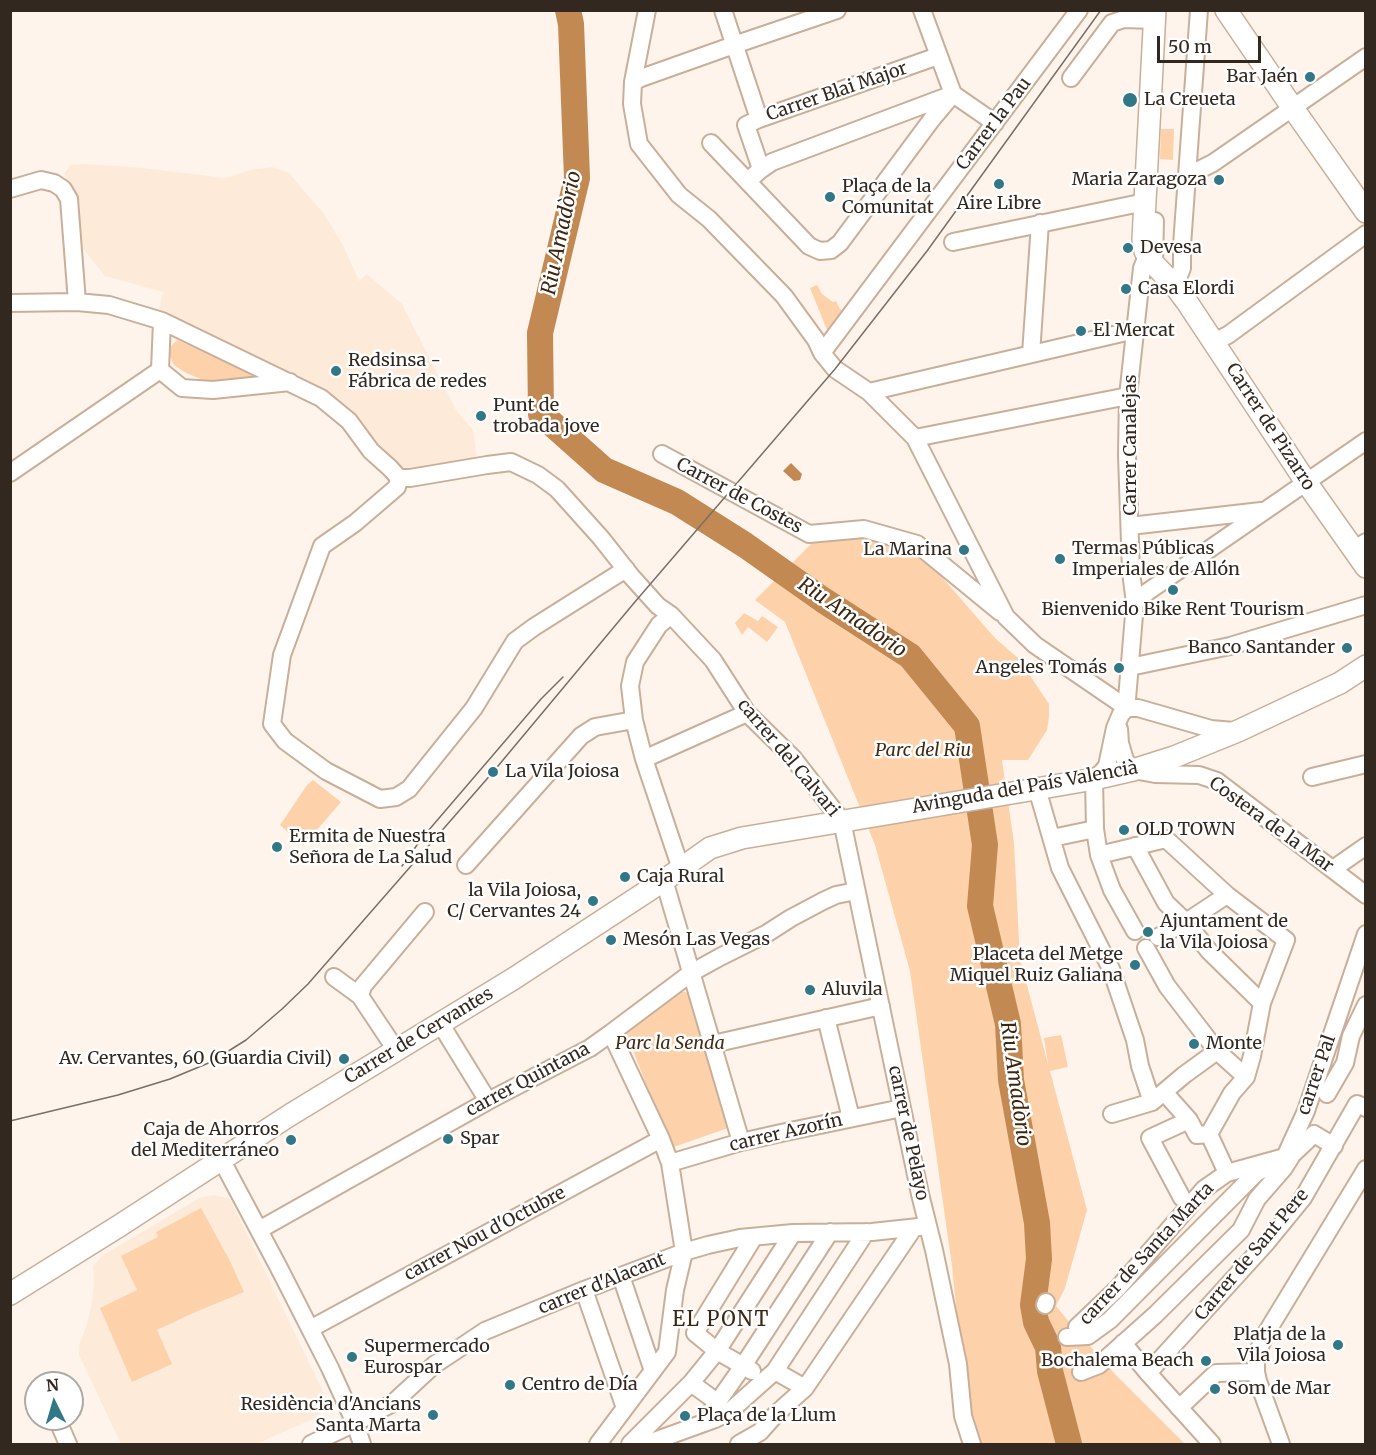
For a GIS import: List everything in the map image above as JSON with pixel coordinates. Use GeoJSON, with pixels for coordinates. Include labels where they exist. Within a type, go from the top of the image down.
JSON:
{"type":"FeatureCollection","features":[{"type":"Feature","properties":{"kind":"main road"},"geometry":{"type":"LineString","coordinates":[[1226,10],[1365,212]]}},
{"type":"Feature","properties":{"kind":"main road"},"geometry":{"type":"LineString","coordinates":[[1151,260],[1145,251],[1143,240],[1155,15]]}},
{"type":"Feature","properties":{"kind":"main road","name":"Carrer de Pizarro"},"geometry":{"type":"LineString","coordinates":[[1151,260],[1175,286],[1306,482],[1361,553]]}},
{"type":"Feature","properties":{"kind":"main road","name":"Avinguda del País Valencià"},"geometry":{"type":"LineString","coordinates":[[842,821],[1094,779],[1133,770],[1174,757],[1238,731],[1340,683],[1365,666]]}},
{"type":"Feature","properties":{"kind":"main road"},"geometry":{"type":"LineString","coordinates":[[1340,683],[1365,673]]}},
{"type":"Feature","properties":{"kind":"main road","name":"Carrer de Cervantes"},"geometry":{"type":"LineString","coordinates":[[10,1294],[290,1115],[513,979],[701,853],[742,837],[842,821]]}},
{"type":"Feature","properties":{"kind":"street"},"geometry":{"type":"LineString","coordinates":[[647,10],[633,82],[632,104],[639,144],[679,195],[709,219],[784,296],[835,369],[869,392],[915,438],[1006,616],[1035,645],[1123,713],[1143,709],[1211,729],[1238,731]]}},
{"type":"Feature","properties":{"kind":"street"},"geometry":{"type":"LineString","coordinates":[[723,10],[759,119]]}},
{"type":"Feature","properties":{"kind":"street"},"geometry":{"type":"LineString","coordinates":[[633,82],[837,10]]}},
{"type":"Feature","properties":{"kind":"street"},"geometry":{"type":"LineString","coordinates":[[922,10],[953,94],[995,123]]}},
{"type":"Feature","properties":{"kind":"street","name":"Carrer la Pau"},"geometry":{"type":"LineString","coordinates":[[822,353],[1079,10]]}},
{"type":"Feature","properties":{"kind":"street"},"geometry":{"type":"LineString","coordinates":[[1175,286],[1182,268],[1199,10]]}},
{"type":"Feature","properties":{"kind":"street"},"geometry":{"type":"LineString","coordinates":[[1071,78],[1112,23],[1155,15]]}},
{"type":"Feature","properties":{"kind":"street","name":"Carrer Blai Major"},"geometry":{"type":"LineString","coordinates":[[761,170],[746,125],[938,56]]}},
{"type":"Feature","properties":{"kind":"street"},"geometry":{"type":"LineString","coordinates":[[1188,171],[1199,170],[1213,163],[1365,57]]}},
{"type":"Feature","properties":{"kind":"street"},"geometry":{"type":"LineString","coordinates":[[748,182],[772,162],[953,94]]}},
{"type":"Feature","properties":{"kind":"street"},"geometry":{"type":"LineString","coordinates":[[711,143],[809,246],[820,250],[831,250],[840,243],[932,118],[953,94]]}},
{"type":"Feature","properties":{"kind":"street"},"geometry":{"type":"LineString","coordinates":[[10,189],[41,180],[54,183],[63,189],[69,199],[77,302]]}},
{"type":"Feature","properties":{"kind":"street"},"geometry":{"type":"LineString","coordinates":[[953,242],[1145,202]]}},
{"type":"Feature","properties":{"kind":"street","name":"Carrer Canalejas"},"geometry":{"type":"LineString","coordinates":[[1123,713],[1130,668],[1134,603],[1127,455],[1128,396],[1142,268],[1153,255],[1155,221]]}},
{"type":"Feature","properties":{"kind":"street"},"geometry":{"type":"LineString","coordinates":[[1031,354],[1040,223]]}},
{"type":"Feature","properties":{"kind":"street"},"geometry":{"type":"LineString","coordinates":[[1213,340],[1228,335],[1365,234]]}},
{"type":"Feature","properties":{"kind":"street"},"geometry":{"type":"LineString","coordinates":[[10,303],[77,302],[109,305],[162,321],[321,398],[349,421],[371,452],[399,478],[397,488],[322,546],[282,655],[272,724],[285,741],[326,771],[380,799],[396,797],[409,789],[474,708],[515,641],[626,569]]}},
{"type":"Feature","properties":{"kind":"street"},"geometry":{"type":"LineString","coordinates":[[160,370],[162,321]]}},
{"type":"Feature","properties":{"kind":"street"},"geometry":{"type":"LineString","coordinates":[[869,392],[1135,330]]}},
{"type":"Feature","properties":{"kind":"street"},"geometry":{"type":"LineString","coordinates":[[160,370],[182,388],[213,390],[290,382]]}},
{"type":"Feature","properties":{"kind":"street"},"geometry":{"type":"LineString","coordinates":[[10,473],[160,370]]}},
{"type":"Feature","properties":{"kind":"street"},"geometry":{"type":"LineString","coordinates":[[915,438],[1128,396]]}},
{"type":"Feature","properties":{"kind":"street"},"geometry":{"type":"LineString","coordinates":[[1134,603],[1365,441]]}},
{"type":"Feature","properties":{"kind":"street","name":"Carrer de Costes"},"geometry":{"type":"LineString","coordinates":[[662,454],[809,534],[864,529],[917,544],[1006,616]]}},
{"type":"Feature","properties":{"kind":"street","name":"carrer del Calvari"},"geometry":{"type":"LineString","coordinates":[[399,478],[511,462],[538,475],[557,489],[658,606],[671,615],[713,660],[747,713],[793,758],[842,821]]}},
{"type":"Feature","properties":{"kind":"street"},"geometry":{"type":"LineString","coordinates":[[1130,526],[1265,510]]}},
{"type":"Feature","properties":{"kind":"street"},"geometry":{"type":"LineString","coordinates":[[1130,668],[1230,646],[1365,605]]}},
{"type":"Feature","properties":{"kind":"street"},"geometry":{"type":"LineString","coordinates":[[671,615],[659,625],[635,662],[630,686],[634,720],[672,874],[690,973],[741,1142]]}},
{"type":"Feature","properties":{"kind":"street"},"geometry":{"type":"LineString","coordinates":[[644,759],[747,713]]}},
{"type":"Feature","properties":{"kind":"street"},"geometry":{"type":"LineString","coordinates":[[1123,713],[1119,735],[1121,750],[1133,770]]}},
{"type":"Feature","properties":{"kind":"street"},"geometry":{"type":"LineString","coordinates":[[1123,713],[1107,765],[1094,779],[1095,828],[1099,855],[1112,890],[1135,931]]}},
{"type":"Feature","properties":{"kind":"street"},"geometry":{"type":"LineString","coordinates":[[466,865],[580,736],[595,727],[634,720]]}},
{"type":"Feature","properties":{"kind":"street"},"geometry":{"type":"LineString","coordinates":[[1312,777],[1365,764]]}},
{"type":"Feature","properties":{"kind":"street","name":"Costera de la Mar"},"geometry":{"type":"LineString","coordinates":[[1133,770],[1155,774],[1199,775],[1217,782],[1333,869],[1365,896]]}},
{"type":"Feature","properties":{"kind":"street"},"geometry":{"type":"LineString","coordinates":[[1033,789],[1040,799],[1060,868],[1111,969],[1135,1040],[1140,1066],[1158,1097],[1190,1120],[1197,1135],[1209,1134]]}},
{"type":"Feature","properties":{"kind":"street","name":"carrer de Pelayo"},"geometry":{"type":"LineString","coordinates":[[842,821],[920,1194],[920,1228],[958,1365],[963,1416],[972,1444]]}},
{"type":"Feature","properties":{"kind":"street"},"geometry":{"type":"LineString","coordinates":[[1052,838],[1095,828]]}},
{"type":"Feature","properties":{"kind":"street"},"geometry":{"type":"LineString","coordinates":[[1099,855],[1166,839],[1227,895],[1286,940],[1262,1003],[1246,1077],[1232,1093],[1209,1134]]}},
{"type":"Feature","properties":{"kind":"street"},"geometry":{"type":"LineString","coordinates":[[1135,846],[1166,903],[1186,922],[1209,951],[1262,1003]]}},
{"type":"Feature","properties":{"kind":"street"},"geometry":{"type":"LineString","coordinates":[[1333,869],[1365,846]]}},
{"type":"Feature","properties":{"kind":"street","name":"carrer Quintana"},"geometry":{"type":"LineString","coordinates":[[259,1230],[488,1101],[590,1048],[690,973],[766,934],[823,901],[836,895],[856,891]]}},
{"type":"Feature","properties":{"kind":"street"},"geometry":{"type":"LineString","coordinates":[[1227,895],[1152,943],[1167,986],[1217,1051],[1246,1077]]}},
{"type":"Feature","properties":{"kind":"street"},"geometry":{"type":"LineString","coordinates":[[360,996],[363,986],[425,912]]}},
{"type":"Feature","properties":{"kind":"street","name":"carrer Pal"},"geometry":{"type":"LineString","coordinates":[[1290,1155],[1365,934]]}},
{"type":"Feature","properties":{"kind":"street"},"geometry":{"type":"LineString","coordinates":[[334,977],[360,996],[396,1050]]}},
{"type":"Feature","properties":{"kind":"street"},"geometry":{"type":"LineString","coordinates":[[713,1044],[880,1005]]}},
{"type":"Feature","properties":{"kind":"street"},"geometry":{"type":"LineString","coordinates":[[1328,1094],[1345,1063],[1351,1036],[1365,1005]]}},
{"type":"Feature","properties":{"kind":"street"},"geometry":{"type":"LineString","coordinates":[[826,1018],[850,1118]]}},
{"type":"Feature","properties":{"kind":"street"},"geometry":{"type":"LineString","coordinates":[[440,1023],[488,1101]]}},
{"type":"Feature","properties":{"kind":"street","name":"carrer Quintana"},"geometry":{"type":"LineString","coordinates":[[611,1034],[670,1163],[684,1252]]}},
{"type":"Feature","properties":{"kind":"street"},"geometry":{"type":"LineString","coordinates":[[1112,1114],[1158,1097],[1217,1051]]}},
{"type":"Feature","properties":{"kind":"street","name":"Carrer de Sant Pere"},"geometry":{"type":"LineString","coordinates":[[1148,1373],[1267,1242],[1303,1198],[1357,1104],[1365,1108]]}},
{"type":"Feature","properties":{"kind":"street","name":"carrer Azorín"},"geometry":{"type":"LineString","coordinates":[[670,1163],[741,1142],[903,1108]]}},
{"type":"Feature","properties":{"kind":"street"},"geometry":{"type":"LineString","coordinates":[[1182,1198],[1150,1138],[1190,1120]]}},
{"type":"Feature","properties":{"kind":"street"},"geometry":{"type":"LineString","coordinates":[[1209,1134],[1227,1173],[1290,1155]]}},
{"type":"Feature","properties":{"kind":"street"},"geometry":{"type":"LineString","coordinates":[[1068,1336],[1088,1336],[1110,1320],[1256,1173],[1290,1155],[1314,1134],[1334,1146]]}},
{"type":"Feature","properties":{"kind":"street","name":"carrer Nou d'Octubre"},"geometry":{"type":"LineString","coordinates":[[310,1329],[661,1139]]}},
{"type":"Feature","properties":{"kind":"street"},"geometry":{"type":"LineString","coordinates":[[1081,1372],[1099,1365],[1155,1315],[1241,1230],[1257,1199],[1284,1168],[1290,1155]]}},
{"type":"Feature","properties":{"kind":"street"},"geometry":{"type":"LineString","coordinates":[[221,1159],[310,1329],[355,1424],[362,1444]]}},
{"type":"Feature","properties":{"kind":"street"},"geometry":{"type":"LineString","coordinates":[[1281,1444],[1256,1372],[1259,1349],[1265,1335],[1365,1169]]}},
{"type":"Feature","properties":{"kind":"street","name":"carrer de Santa Marta"},"geometry":{"type":"LineString","coordinates":[[1088,1336],[1077,1327],[1118,1288],[1204,1189],[1227,1173]]}},
{"type":"Feature","properties":{"kind":"street"},"geometry":{"type":"LineString","coordinates":[[739,1444],[760,1432],[805,1388],[920,1228]]}},
{"type":"Feature","properties":{"kind":"street","name":"carrer d'Alacant"},"geometry":{"type":"LineString","coordinates":[[311,1444],[393,1403],[434,1365],[486,1331],[684,1252],[726,1240],[793,1233],[866,1232],[920,1228]]}},
{"type":"Feature","properties":{"kind":"street"},"geometry":{"type":"LineString","coordinates":[[715,1419],[710,1413],[830,1232]]}},
{"type":"Feature","properties":{"kind":"street"},"geometry":{"type":"LineString","coordinates":[[646,1444],[729,1412],[770,1375],[866,1232]]}},
{"type":"Feature","properties":{"kind":"street"},"geometry":{"type":"LineString","coordinates":[[630,1444],[691,1383],[717,1351],[793,1233]]}},
{"type":"Feature","properties":{"kind":"street"},"geometry":{"type":"LineString","coordinates":[[754,1237],[694,1333],[717,1351],[743,1366],[805,1388]]}},
{"type":"Feature","properties":{"kind":"street"},"geometry":{"type":"LineString","coordinates":[[598,1444],[667,1352],[675,1290],[684,1252]]}},
{"type":"Feature","properties":{"kind":"street"},"geometry":{"type":"LineString","coordinates":[[621,1276],[653,1371]]}},
{"type":"Feature","properties":{"kind":"street"},"geometry":{"type":"LineString","coordinates":[[584,1290],[625,1408]]}},
{"type":"Feature","properties":{"kind":"street"},"geometry":{"type":"LineString","coordinates":[[1123,1343],[1212,1444]]}},
{"type":"Feature","properties":{"kind":"street"},"geometry":{"type":"LineString","coordinates":[[1179,1408],[1216,1373],[1256,1372]]}},
{"type":"Feature","properties":{"kind":"street"},"geometry":{"type":"LineString","coordinates":[[691,1383],[717,1402]]}},
{"type":"Feature","properties":{"kind":"shaded area"},"geometry":{"type":"Polygon","coordinates":[[[86,164],[226,178],[250,170],[272,167],[289,173],[324,214],[343,245],[359,281],[367,274],[402,304],[456,410],[473,430],[478,466],[410,478],[290,382],[224,340],[159,309],[163,292],[105,276],[81,246],[73,190],[64,174],[70,165],[86,164]]]}},
{"type":"Feature","properties":{"kind":"shaded area"},"geometry":{"type":"Polygon","coordinates":[[[791,463],[802,474],[800,480],[794,481],[783,471],[791,463]]]}},
{"type":"Feature","properties":{"kind":"shaded area"},"geometry":{"type":"Polygon","coordinates":[[[214,1195],[230,1199],[330,1406],[313,1419],[256,1444],[121,1444],[79,1355],[79,1345],[91,1308],[94,1283],[93,1266],[102,1256],[199,1198],[214,1195]]]}},
{"type":"Feature","properties":{"kind":"green space"},"geometry":{"type":"Polygon","coordinates":[[[1161,129],[1174,129],[1173,160],[1160,159],[1161,129]]]}},
{"type":"Feature","properties":{"kind":"green space"},"geometry":{"type":"Polygon","coordinates":[[[817,285],[822,294],[833,302],[836,301],[840,309],[846,313],[831,332],[827,330],[810,288],[817,285]]]}},
{"type":"Feature","properties":{"kind":"green space"},"geometry":{"type":"Polygon","coordinates":[[[177,340],[258,376],[257,380],[203,380],[186,373],[174,365],[170,356],[170,347],[177,340]]]}},
{"type":"Feature","properties":{"kind":"green space","name":"Parc del Riu"},"geometry":{"type":"Polygon","coordinates":[[[865,536],[909,550],[934,568],[995,638],[1018,658],[1049,704],[1047,730],[1028,760],[1002,760],[1014,843],[1020,959],[1048,1064],[1044,1038],[1061,1035],[1068,1067],[1050,1071],[1087,1210],[1065,1288],[1056,1306],[1115,1374],[1185,1444],[976,1444],[967,1413],[952,1266],[910,971],[875,845],[785,622],[755,600],[814,541],[865,536]]]}},
{"type":"Feature","properties":{"kind":"green space"},"geometry":{"type":"Polygon","coordinates":[[[744,613],[758,621],[762,616],[778,627],[767,642],[748,627],[742,635],[735,623],[744,613]]]}},
{"type":"Feature","properties":{"kind":"green space"},"geometry":{"type":"Polygon","coordinates":[[[313,780],[341,802],[303,846],[280,825],[307,785],[313,780]]]}},
{"type":"Feature","properties":{"kind":"green space","name":"Parc la Senda"},"geometry":{"type":"Polygon","coordinates":[[[682,991],[693,998],[731,1127],[671,1148],[625,1030],[682,991]]]}},
{"type":"Feature","properties":{"kind":"green space"},"geometry":{"type":"Polygon","coordinates":[[[201,1208],[244,1292],[157,1330],[172,1364],[132,1382],[100,1308],[137,1290],[121,1256],[158,1237],[156,1232],[201,1208]]]}},
{"type":"Feature","properties":{"kind":"waterway","name":"Riu Amadòrio"},"geometry":{"type":"LineString","coordinates":[[568,10],[571,24],[577,178],[540,333],[541,414],[604,470],[677,502],[910,656],[967,726],[985,845],[980,906],[1008,1024],[1011,1080],[1037,1223],[1039,1259],[1033,1305],[1036,1322],[1048,1347],[1050,1371],[1069,1444]]}},
{"type":"Feature","properties":{"kind":"tram line"},"geometry":{"type":"LineString","coordinates":[[10,1121],[118,1095],[170,1079],[211,1062],[246,1040],[308,984],[493,772],[634,603],[835,369],[927,251],[1101,10]]}},
{"type":"Feature","properties":{"kind":"tram line"},"geometry":{"type":"LineString","coordinates":[[402,866],[422,838],[541,699],[563,677]]}},
{"type":"Feature","properties":{"kind":"place","name":"Bar Jaén"},"geometry":{"type":"Point","coordinates":[1310,77]}},
{"type":"Feature","properties":{"kind":"place","name":"La Creueta"},"geometry":{"type":"Point","coordinates":[1130,100]}},
{"type":"Feature","properties":{"kind":"place","name":"Maria Zaragoza"},"geometry":{"type":"Point","coordinates":[1219,180]}},
{"type":"Feature","properties":{"kind":"place","name":"Aire Libre"},"geometry":{"type":"Point","coordinates":[999,184]}},
{"type":"Feature","properties":{"kind":"place","name":"Plaça de la Comunitat"},"geometry":{"type":"Point","coordinates":[830,197]}},
{"type":"Feature","properties":{"kind":"place","name":"Devesa"},"geometry":{"type":"Point","coordinates":[1128,248]}},
{"type":"Feature","properties":{"kind":"place","name":"Casa Elordi"},"geometry":{"type":"Point","coordinates":[1126,289]}},
{"type":"Feature","properties":{"kind":"place","name":"El Mercat"},"geometry":{"type":"Point","coordinates":[1081,331]}},
{"type":"Feature","properties":{"kind":"place","name":"Redsinsa - Fábrica de redes"},"geometry":{"type":"Point","coordinates":[336,371]}},
{"type":"Feature","properties":{"kind":"place","name":"Punt de trobada jove"},"geometry":{"type":"Point","coordinates":[481,416]}},
{"type":"Feature","properties":{"kind":"place","name":"La Marina"},"geometry":{"type":"Point","coordinates":[964,550]}},
{"type":"Feature","properties":{"kind":"place","name":"Termas Públicas Imperiales de Allón"},"geometry":{"type":"Point","coordinates":[1060,559]}},
{"type":"Feature","properties":{"kind":"place","name":"Bienvenido Bike Rent Tourism"},"geometry":{"type":"Point","coordinates":[1173,590]}},
{"type":"Feature","properties":{"kind":"place","name":"Banco Santander"},"geometry":{"type":"Point","coordinates":[1347,648]}},
{"type":"Feature","properties":{"kind":"place","name":"Angeles Tomás"},"geometry":{"type":"Point","coordinates":[1119,668]}},
{"type":"Feature","properties":{"kind":"place","name":"La Vila Joiosa"},"geometry":{"type":"Point","coordinates":[493,772]}},
{"type":"Feature","properties":{"kind":"place","name":"OLD TOWN"},"geometry":{"type":"Point","coordinates":[1124,830]}},
{"type":"Feature","properties":{"kind":"place","name":"Ermita de Nuestra Señora de La Salud"},"geometry":{"type":"Point","coordinates":[277,847]}},
{"type":"Feature","properties":{"kind":"place","name":"Caja Rural"},"geometry":{"type":"Point","coordinates":[625,877]}},
{"type":"Feature","properties":{"kind":"place","name":"la Vila Joiosa, C/ Cervantes 24"},"geometry":{"type":"Point","coordinates":[593,901]}},
{"type":"Feature","properties":{"kind":"place","name":"Ajuntament de la Vila Joiosa"},"geometry":{"type":"Point","coordinates":[1148,932]}},
{"type":"Feature","properties":{"kind":"place","name":"Mesón Las Vegas"},"geometry":{"type":"Point","coordinates":[611,940]}},
{"type":"Feature","properties":{"kind":"place","name":"Placeta del Metge Miquel Ruiz Galiana"},"geometry":{"type":"Point","coordinates":[1135,965]}},
{"type":"Feature","properties":{"kind":"place","name":"Aluvila"},"geometry":{"type":"Point","coordinates":[810,990]}},
{"type":"Feature","properties":{"kind":"place","name":"Monte"},"geometry":{"type":"Point","coordinates":[1194,1044]}},
{"type":"Feature","properties":{"kind":"place","name":"Av. Cervantes, 60 (Guardia Civil)"},"geometry":{"type":"Point","coordinates":[344,1059]}},
{"type":"Feature","properties":{"kind":"place","name":"Spar"},"geometry":{"type":"Point","coordinates":[448,1139]}},
{"type":"Feature","properties":{"kind":"place","name":"Caja de Ahorros del Mediterráneo"},"geometry":{"type":"Point","coordinates":[291,1140]}},
{"type":"Feature","properties":{"kind":"place","name":"Platja de la Vila Joiosa"},"geometry":{"type":"Point","coordinates":[1338,1345]}},
{"type":"Feature","properties":{"kind":"place","name":"Supermercado Eurospar"},"geometry":{"type":"Point","coordinates":[352,1357]}},
{"type":"Feature","properties":{"kind":"place","name":"Bochalema Beach"},"geometry":{"type":"Point","coordinates":[1206,1361]}},
{"type":"Feature","properties":{"kind":"place","name":"Centro de Día"},"geometry":{"type":"Point","coordinates":[510,1385]}},
{"type":"Feature","properties":{"kind":"place","name":"Som de Mar"},"geometry":{"type":"Point","coordinates":[1215,1389]}},
{"type":"Feature","properties":{"kind":"place","name":"Residència d'Ancians Santa Marta"},"geometry":{"type":"Point","coordinates":[433,1415]}},
{"type":"Feature","properties":{"kind":"place","name":"Plaça de la Llum"},"geometry":{"type":"Point","coordinates":[685,1416]}},
{"type":"Feature","properties":{"kind":"district","name":"EL PONT"},"geometry":{"type":"Point","coordinates":[721,1320]}}]}
